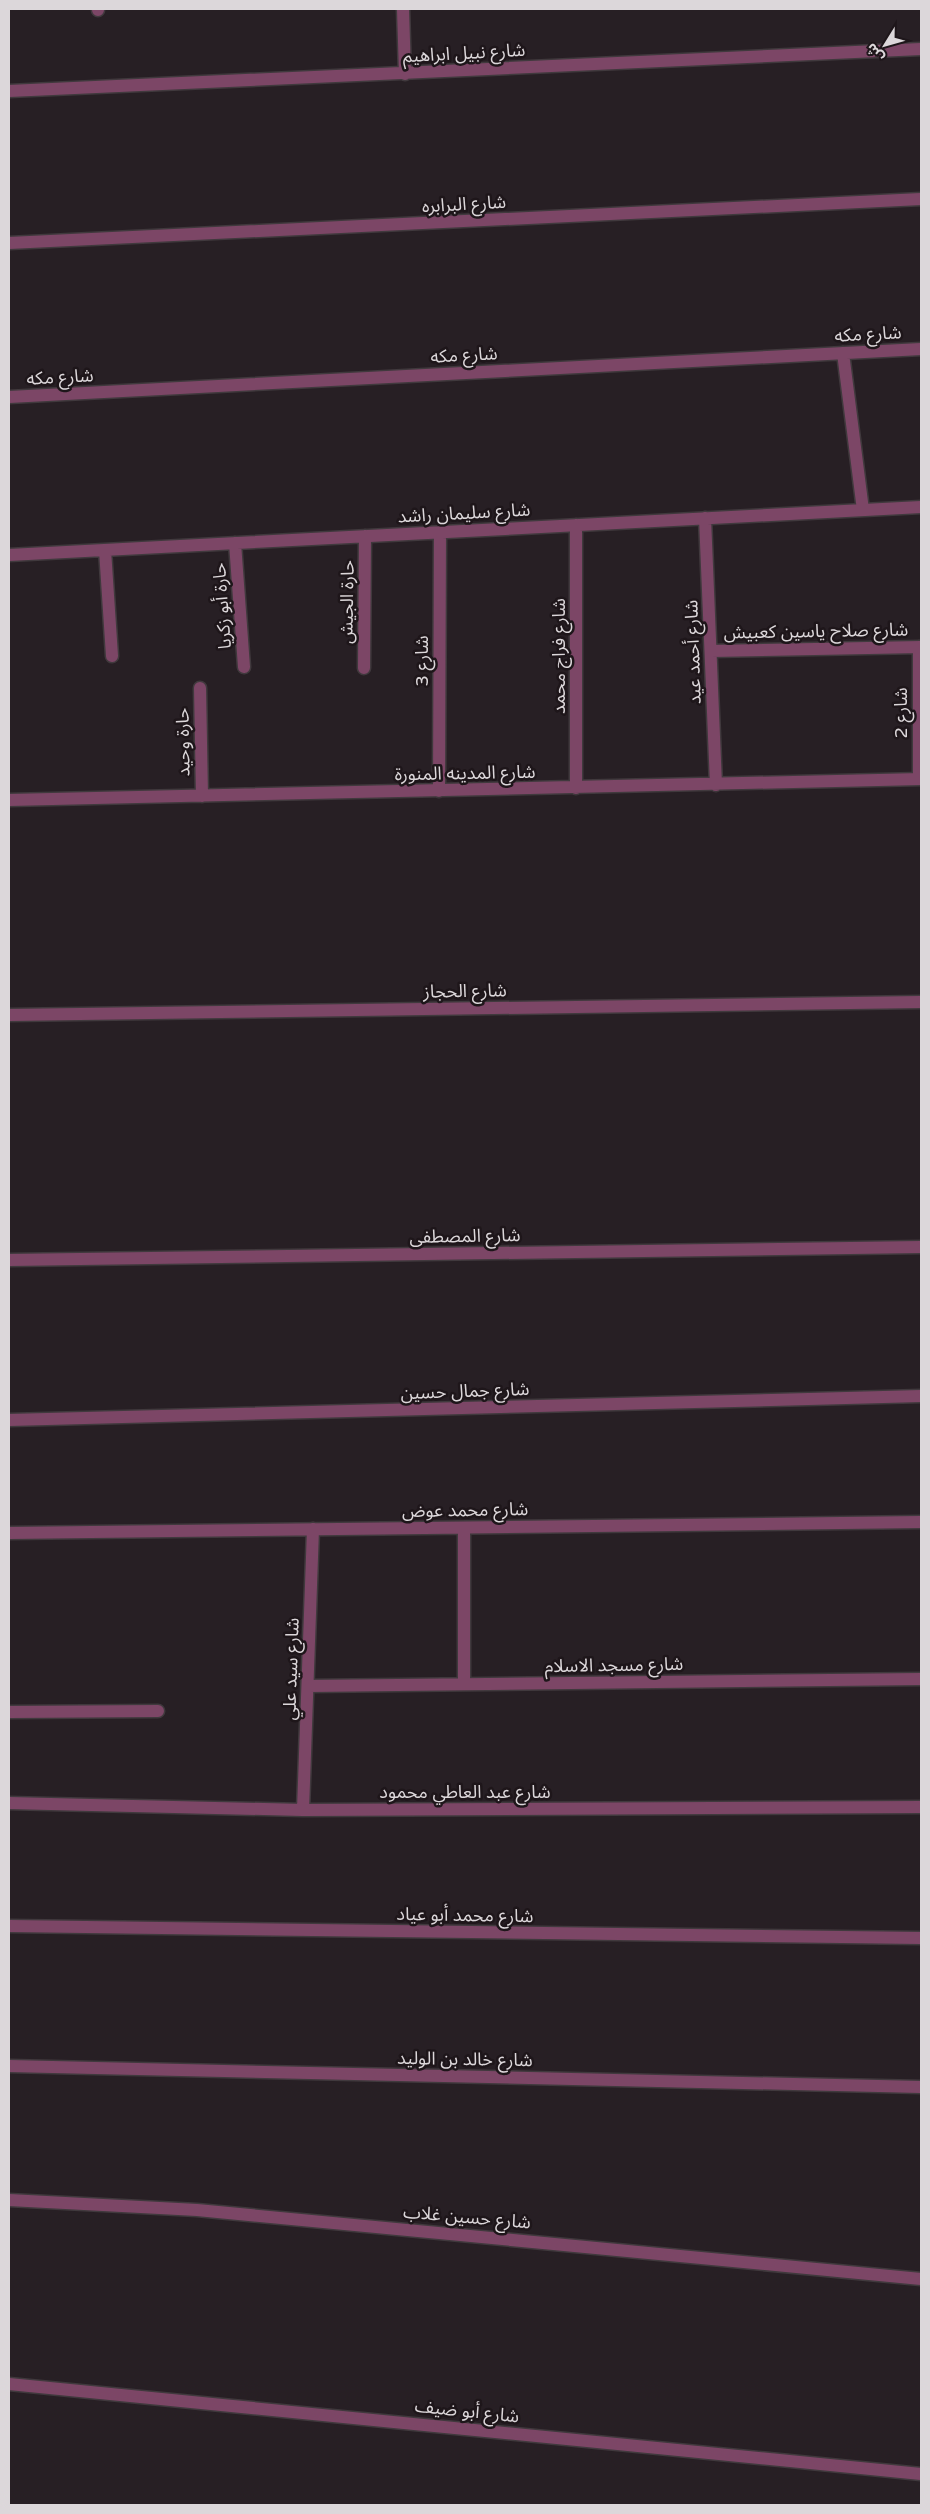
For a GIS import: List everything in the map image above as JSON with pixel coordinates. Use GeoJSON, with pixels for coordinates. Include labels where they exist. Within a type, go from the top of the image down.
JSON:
{"type":"FeatureCollection","features":[{"type":"Feature","properties":{"kind":"street"},"geometry":{"type":"LineString","coordinates":[[402,9],[405,74]]}},
{"type":"Feature","properties":{"kind":"street","name":"شارع نبيل ابراهيم"},"geometry":{"type":"LineString","coordinates":[[9,92],[921,49]]}},
{"type":"Feature","properties":{"kind":"street","name":"شارع البرابره"},"geometry":{"type":"LineString","coordinates":[[9,243],[921,199]]}},
{"type":"Feature","properties":{"kind":"street","name":"شارع مكه"},"geometry":{"type":"LineString","coordinates":[[9,397],[921,349]]}},
{"type":"Feature","properties":{"kind":"street"},"geometry":{"type":"LineString","coordinates":[[843,353],[862,510]]}},
{"type":"Feature","properties":{"kind":"street","name":"شارع سليمان راشد"},"geometry":{"type":"LineString","coordinates":[[9,555],[921,507]]}},
{"type":"Feature","properties":{"kind":"street","name":"شارع أحمد عيد"},"geometry":{"type":"LineString","coordinates":[[705,518],[716,785]]}},
{"type":"Feature","properties":{"kind":"street","name":"شارع فراج محمد"},"geometry":{"type":"LineString","coordinates":[[576,525],[576,788]]}},
{"type":"Feature","properties":{"kind":"street","name":"شارع 3"},"geometry":{"type":"LineString","coordinates":[[439,791],[440,532]]}},
{"type":"Feature","properties":{"kind":"street","name":"حارة الجيش"},"geometry":{"type":"LineString","coordinates":[[364,668],[365,536]]}},
{"type":"Feature","properties":{"kind":"street","name":"حارة أبو زكريا"},"geometry":{"type":"LineString","coordinates":[[235,543],[244,667]]}},
{"type":"Feature","properties":{"kind":"street"},"geometry":{"type":"LineString","coordinates":[[105,550],[112,656]]}},
{"type":"Feature","properties":{"kind":"street","name":"شارع صلاح ياسين كعبيش"},"geometry":{"type":"LineString","coordinates":[[711,651],[920,647]]}},
{"type":"Feature","properties":{"kind":"street","name":"شارع 2"},"geometry":{"type":"LineString","coordinates":[[920,647],[920,779]]}},
{"type":"Feature","properties":{"kind":"street","name":"حارة وحيد"},"geometry":{"type":"LineString","coordinates":[[200,688],[202,796]]}},
{"type":"Feature","properties":{"kind":"street","name":"شارع المدينه المنورة"},"geometry":{"type":"LineString","coordinates":[[9,800],[920,779]]}},
{"type":"Feature","properties":{"kind":"street","name":"شارع الحجاز"},"geometry":{"type":"LineString","coordinates":[[9,1015],[921,1002]]}},
{"type":"Feature","properties":{"kind":"street","name":"شارع المصطفى"},"geometry":{"type":"LineString","coordinates":[[9,1260],[921,1247]]}},
{"type":"Feature","properties":{"kind":"street","name":"شارع جمال حسين"},"geometry":{"type":"LineString","coordinates":[[9,1420],[921,1396]]}},
{"type":"Feature","properties":{"kind":"street","name":"شارع محمد عوض"},"geometry":{"type":"LineString","coordinates":[[9,1533],[921,1522]]}},
{"type":"Feature","properties":{"kind":"street"},"geometry":{"type":"LineString","coordinates":[[464,1528],[464,1684]]}},
{"type":"Feature","properties":{"kind":"street","name":"شارع سيد علي"},"geometry":{"type":"LineString","coordinates":[[303,1810],[313,1529]]}},
{"type":"Feature","properties":{"kind":"street","name":"شارع مسجد الاسلام"},"geometry":{"type":"LineString","coordinates":[[308,1686],[921,1679]]}},
{"type":"Feature","properties":{"kind":"street"},"geometry":{"type":"LineString","coordinates":[[9,1712],[158,1712]]}},
{"type":"Feature","properties":{"kind":"street","name":"شارع عبد العاطي محمود"},"geometry":{"type":"LineString","coordinates":[[9,1803],[303,1810],[921,1807]]}},
{"type":"Feature","properties":{"kind":"street","name":"شارع محمد أبو عياد"},"geometry":{"type":"LineString","coordinates":[[9,1926],[921,1938]]}},
{"type":"Feature","properties":{"kind":"street","name":"شارع خالد بن الوليد"},"geometry":{"type":"LineString","coordinates":[[9,2066],[921,2087]]}},
{"type":"Feature","properties":{"kind":"street","name":"شارع حسين غلاب"},"geometry":{"type":"LineString","coordinates":[[9,2200],[197,2210],[921,2279]]}},
{"type":"Feature","properties":{"kind":"street","name":"شارع أبو ضيف"},"geometry":{"type":"LineString","coordinates":[[9,2384],[921,2474]]}}]}
